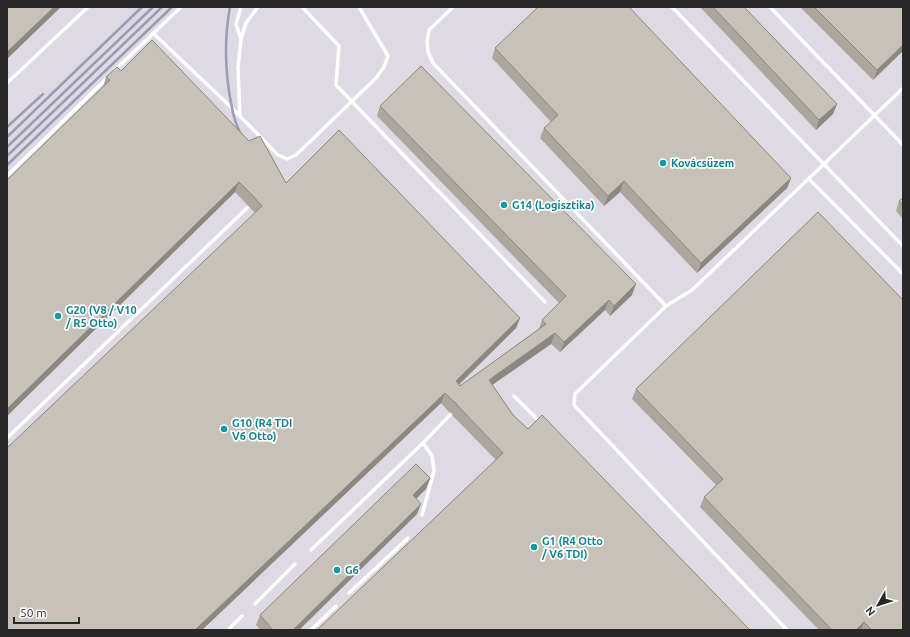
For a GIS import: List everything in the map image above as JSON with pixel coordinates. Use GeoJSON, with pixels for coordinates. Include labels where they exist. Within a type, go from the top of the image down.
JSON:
{"type":"FeatureCollection","features":[{"type":"Feature","properties":{"kind":"lane"},"geometry":{"type":"LineString","coordinates":[[7,83],[88,7]]}},
{"type":"Feature","properties":{"kind":"lane"},"geometry":{"type":"LineString","coordinates":[[7,176],[181,7]]}},
{"type":"Feature","properties":{"kind":"lane"},"geometry":{"type":"LineString","coordinates":[[241,7],[236,24],[241,39]]}},
{"type":"Feature","properties":{"kind":"lane"},"geometry":{"type":"LineString","coordinates":[[240,116],[238,68],[241,39],[246,23],[258,7]]}},
{"type":"Feature","properties":{"kind":"lane"},"geometry":{"type":"LineString","coordinates":[[302,7],[338,46],[336,85],[545,302]]}},
{"type":"Feature","properties":{"kind":"lane"},"geometry":{"type":"LineString","coordinates":[[153,33],[240,116],[278,155],[287,159],[296,155],[376,78],[384,67],[388,56],[359,7]]}},
{"type":"Feature","properties":{"kind":"lane"},"geometry":{"type":"LineString","coordinates":[[453,7],[429,30],[427,42],[428,52],[433,62],[666,306]]}},
{"type":"Feature","properties":{"kind":"lane"},"geometry":{"type":"LineString","coordinates":[[672,7],[903,246]]}},
{"type":"Feature","properties":{"kind":"lane"},"geometry":{"type":"LineString","coordinates":[[770,7],[903,145]]}},
{"type":"Feature","properties":{"kind":"lane"},"geometry":{"type":"LineString","coordinates":[[787,630],[574,405],[575,394],[666,306],[692,290],[903,88]]}},
{"type":"Feature","properties":{"kind":"lane"},"geometry":{"type":"LineString","coordinates":[[809,179],[903,274]]}},
{"type":"Feature","properties":{"kind":"lane"},"geometry":{"type":"LineString","coordinates":[[7,438],[247,208]]}},
{"type":"Feature","properties":{"kind":"lane"},"geometry":{"type":"LineString","coordinates":[[514,396],[542,424]]}},
{"type":"Feature","properties":{"kind":"lane"},"geometry":{"type":"LineString","coordinates":[[311,550],[423,443],[450,415]]}},
{"type":"Feature","properties":{"kind":"lane"},"geometry":{"type":"LineString","coordinates":[[422,515],[434,471],[432,456],[423,443]]}},
{"type":"Feature","properties":{"kind":"lane"},"geometry":{"type":"LineString","coordinates":[[349,593],[408,538]]}},
{"type":"Feature","properties":{"kind":"lane"},"geometry":{"type":"LineString","coordinates":[[255,604],[295,564]]}},
{"type":"Feature","properties":{"kind":"lane"},"geometry":{"type":"LineString","coordinates":[[311,630],[336,606]]}},
{"type":"Feature","properties":{"kind":"lane"},"geometry":{"type":"LineString","coordinates":[[228,630],[242,616]]}},
{"type":"Feature","properties":{"kind":"shaded area"},"geometry":{"type":"Polygon","coordinates":[[[7,7],[903,7],[903,630],[7,630],[7,7]]]}},
{"type":"Feature","properties":{"kind":"building"},"geometry":{"type":"Polygon","coordinates":[[[7,7],[54,7],[7,52],[7,7]]]}},
{"type":"Feature","properties":{"kind":"building","name":"Kovácsüzem"},"geometry":{"type":"Polygon","coordinates":[[[538,7],[629,7],[791,178],[701,263],[624,181],[608,196],[544,128],[558,115],[495,48],[538,7]]]}},
{"type":"Feature","properties":{"kind":"building"},"geometry":{"type":"Polygon","coordinates":[[[713,7],[744,7],[837,104],[819,120],[713,7]]]}},
{"type":"Feature","properties":{"kind":"building"},"geometry":{"type":"Polygon","coordinates":[[[814,7],[903,7],[903,45],[877,70],[814,7]]]}},
{"type":"Feature","properties":{"kind":"building"},"geometry":{"type":"Polygon","coordinates":[[[152,40],[249,141],[260,136],[286,183],[339,130],[520,318],[456,381],[460,386],[546,324],[542,320],[566,296],[380,106],[421,66],[636,284],[614,306],[609,300],[564,342],[555,333],[489,380],[513,415],[528,429],[542,415],[749,629],[317,630],[503,453],[445,393],[195,630],[7,630],[7,448],[262,206],[239,182],[7,409],[7,180],[110,80],[106,77],[117,67],[121,71],[152,40]]]}},
{"type":"Feature","properties":{"kind":"building"},"geometry":{"type":"Polygon","coordinates":[[[903,198],[903,205],[899,201],[903,198]]]}},
{"type":"Feature","properties":{"kind":"building"},"geometry":{"type":"Polygon","coordinates":[[[818,212],[903,300],[903,630],[872,630],[864,622],[856,630],[832,630],[704,497],[723,479],[636,389],[818,212]]]}},
{"type":"Feature","properties":{"kind":"building","name":"G6"},"geometry":{"type":"Polygon","coordinates":[[[416,464],[430,478],[413,495],[421,504],[293,630],[273,630],[260,615],[416,464]]]}},
{"type":"Feature","properties":{"kind":"railway"},"geometry":{"type":"LineString","coordinates":[[7,137],[142,7]]}},
{"type":"Feature","properties":{"kind":"railway"},"geometry":{"type":"LineString","coordinates":[[7,147],[153,7]]}},
{"type":"Feature","properties":{"kind":"railway"},"geometry":{"type":"LineString","coordinates":[[7,156],[162,7]]}},
{"type":"Feature","properties":{"kind":"railway"},"geometry":{"type":"LineString","coordinates":[[7,165],[172,7]]}},
{"type":"Feature","properties":{"kind":"railway"},"geometry":{"type":"LineString","coordinates":[[230,7],[226,43],[227,79],[234,116],[238,130],[243,138]]}},
{"type":"Feature","properties":{"kind":"railway"},"geometry":{"type":"LineString","coordinates":[[7,127],[43,94]]}},
{"type":"Feature","properties":{"kind":"place","name":"Kovácsüzem"},"geometry":{"type":"Point","coordinates":[663,163]}},
{"type":"Feature","properties":{"kind":"place","name":"G14 (Logisztika)"},"geometry":{"type":"Point","coordinates":[504,205]}},
{"type":"Feature","properties":{"kind":"place","name":"G20 (V8 / V10 / R5 Otto)"},"geometry":{"type":"Point","coordinates":[58,316]}},
{"type":"Feature","properties":{"kind":"place","name":"G10 (R4 TDI V6 Otto)"},"geometry":{"type":"Point","coordinates":[224,429]}},
{"type":"Feature","properties":{"kind":"place","name":"G1 (R4 Otto / V6 TDI)"},"geometry":{"type":"Point","coordinates":[534,547]}},
{"type":"Feature","properties":{"kind":"place","name":"G6"},"geometry":{"type":"Point","coordinates":[337,570]}}]}
